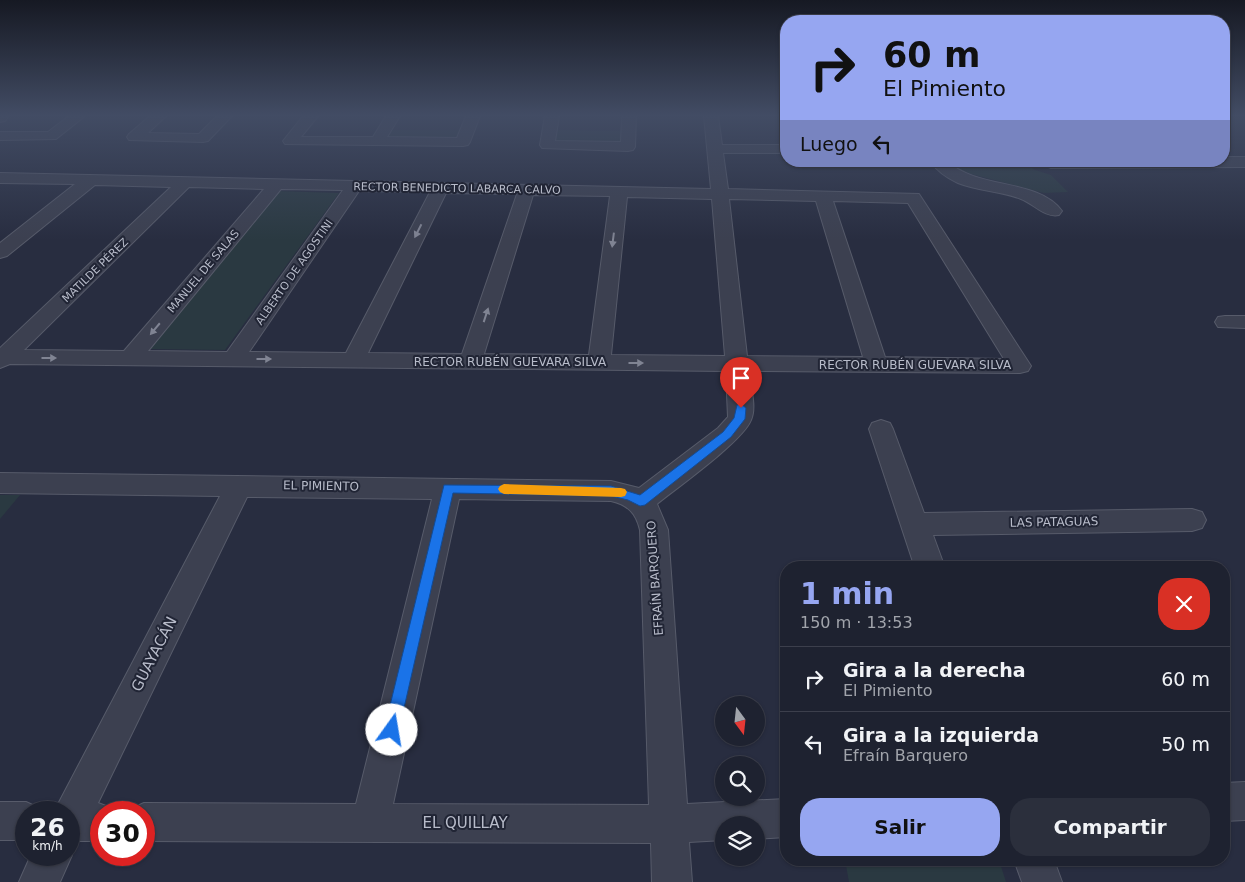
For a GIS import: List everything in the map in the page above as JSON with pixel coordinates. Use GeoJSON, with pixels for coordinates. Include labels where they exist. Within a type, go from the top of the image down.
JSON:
{"type":"FeatureCollection","features":[{"type":"Feature","properties":{"kind":"street"},"geometry":{"type":"LineString","coordinates":[[640,502],[735,427],[740,419],[738,364],[716,157]]}},
{"type":"Feature","properties":{"kind":"street"},"geometry":{"type":"LineString","coordinates":[[1230,162],[1245,162]]}},
{"type":"Feature","properties":{"kind":"street"},"geometry":{"type":"LineString","coordinates":[[943,167],[959,177],[1032,198],[1044,204],[1053,212]]}},
{"type":"Feature","properties":{"kind":"street","name":"RECTOR BENEDICTO LABARCA CALVO"},"geometry":{"type":"LineString","coordinates":[[1,179],[913,198],[1020,366]]}},
{"type":"Feature","properties":{"kind":"street"},"geometry":{"type":"LineString","coordinates":[[0,252],[91,180]]}},
{"type":"Feature","properties":{"kind":"street","name":"MATILDE PÉREZ"},"geometry":{"type":"LineString","coordinates":[[1,358],[186,182]]}},
{"type":"Feature","properties":{"kind":"street","name":"MANUEL DE SALAS"},"geometry":{"type":"LineString","coordinates":[[130,358],[277,184]]}},
{"type":"Feature","properties":{"kind":"street","name":"ALBERTO DE AGOSTINI"},"geometry":{"type":"LineString","coordinates":[[233,359],[354,186]]}},
{"type":"Feature","properties":{"kind":"street"},"geometry":{"type":"LineString","coordinates":[[353,360],[440,188]]}},
{"type":"Feature","properties":{"kind":"street"},"geometry":{"type":"LineString","coordinates":[[471,361],[527,189]]}},
{"type":"Feature","properties":{"kind":"street"},"geometry":{"type":"LineString","coordinates":[[599,362],[619,191]]}},
{"type":"Feature","properties":{"kind":"street"},"geometry":{"type":"LineString","coordinates":[[823,196],[876,364]]}},
{"type":"Feature","properties":{"kind":"street","name":"RECTOR RUBÉN GUEVARA SILVA"},"geometry":{"type":"LineString","coordinates":[[1,358],[1020,366]]}},
{"type":"Feature","properties":{"kind":"street"},"geometry":{"type":"LineString","coordinates":[[881,429],[928,561]]}},
{"type":"Feature","properties":{"kind":"street","name":"EL PIMIENTO"},"geometry":{"type":"LineString","coordinates":[[0,483],[611,491],[632,496],[640,502]]}},
{"type":"Feature","properties":{"kind":"street","name":"GUAYACÁN"},"geometry":{"type":"LineString","coordinates":[[80,801],[239,485]]}},
{"type":"Feature","properties":{"kind":"street"},"geometry":{"type":"LineString","coordinates":[[370,823],[448,488]]}},
{"type":"Feature","properties":{"kind":"street","name":"EFRAÍN BARQUERO"},"geometry":{"type":"LineString","coordinates":[[640,502],[648,510],[654,530],[672,882]]}},
{"type":"Feature","properties":{"kind":"street","name":"LAS PATAGUAS"},"geometry":{"type":"LineString","coordinates":[[915,524],[1192,520]]}},
{"type":"Feature","properties":{"kind":"street"},"geometry":{"type":"LineString","coordinates":[[1230,802],[1245,801]]}},
{"type":"Feature","properties":{"kind":"street","name":"EL QUILLAY"},"geometry":{"type":"LineString","coordinates":[[155,822],[670,824],[780,818]]}},
{"type":"Feature","properties":{"kind":"street"},"geometry":{"type":"LineString","coordinates":[[0,821],[15,821]]}},
{"type":"Feature","properties":{"kind":"street"},"geometry":{"type":"LineString","coordinates":[[39,882],[47,866]]}},
{"type":"Feature","properties":{"kind":"street"},"geometry":{"type":"LineString","coordinates":[[1036,866],[1042,882]]}},
{"type":"Feature","properties":{"kind":"shaded area"},"geometry":{"type":"Polygon","coordinates":[[[957,167],[1031,167],[1051,175],[1068,192],[1044,193],[971,174],[957,167]]]}},
{"type":"Feature","properties":{"kind":"shaded area"},"geometry":{"type":"Polygon","coordinates":[[[278,191],[339,193],[225,350],[149,349],[278,191]]]}},
{"type":"Feature","properties":{"kind":"shaded area"},"geometry":{"type":"Polygon","coordinates":[[[0,495],[20,495],[0,519],[0,495]]]}},
{"type":"Feature","properties":{"kind":"shaded area"},"geometry":{"type":"Polygon","coordinates":[[[846,866],[1001,866],[1006,882],[849,882],[846,866]]]}},
{"type":"Feature","properties":{"kind":"slow traffic"},"geometry":{"type":"LineString","coordinates":[[504,489],[621,492]]}},
{"type":"Feature","properties":{"kind":"route"},"geometry":{"type":"LineString","coordinates":[[392,730],[448,488],[611,491],[622,492],[640,502],[735,427],[740,419],[741,408]]}}]}
